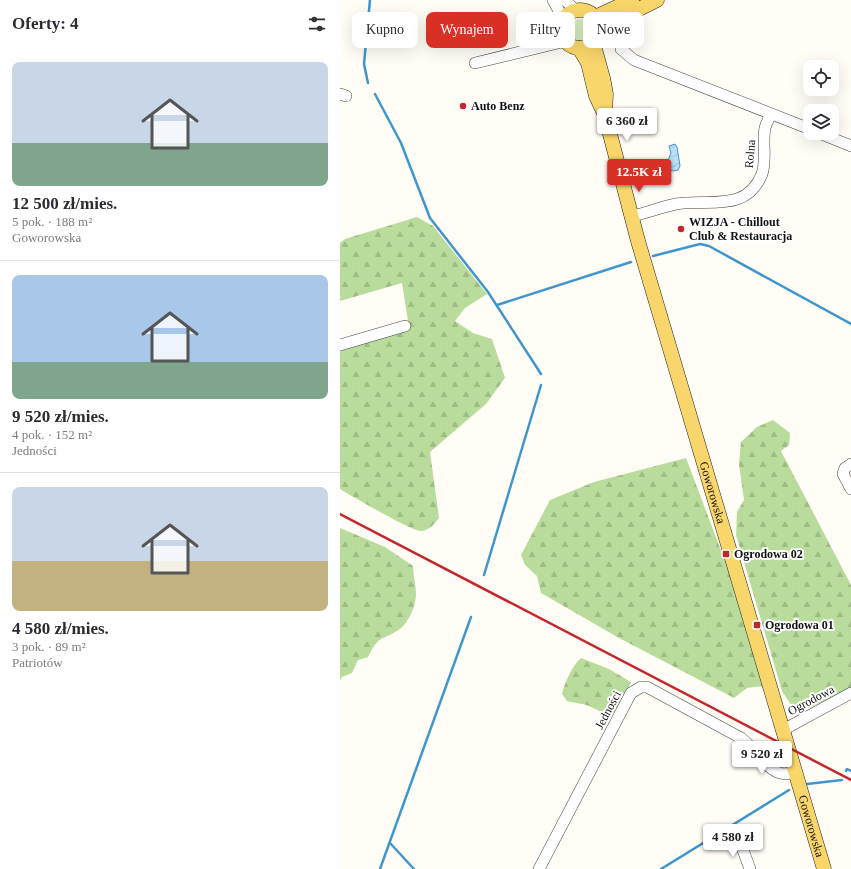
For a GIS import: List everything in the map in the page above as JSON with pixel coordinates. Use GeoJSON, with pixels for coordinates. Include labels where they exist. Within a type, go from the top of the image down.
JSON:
{"type":"FeatureCollection","features":[{"type":"Feature","properties":{"kind":"main road"},"geometry":{"type":"LineString","coordinates":[[606,12],[632,0]]}},
{"type":"Feature","properties":{"kind":"main road"},"geometry":{"type":"LineString","coordinates":[[633,12],[656,0]]}},
{"type":"Feature","properties":{"kind":"main road"},"geometry":{"type":"LineString","coordinates":[[576,11],[588,12]]}},
{"type":"Feature","properties":{"kind":"main road"},"geometry":{"type":"LineString","coordinates":[[575,47],[583,47]]}},
{"type":"Feature","properties":{"kind":"main road","name":"Goworowska"},"geometry":{"type":"LineString","coordinates":[[579,48],[588,63],[596,96],[605,116],[632,216],[824,869]]}},
{"type":"Feature","properties":{"kind":"main road","name":"Goworowska"},"geometry":{"type":"LineString","coordinates":[[598,48],[605,89],[605,116]]}},
{"type":"Feature","properties":{"kind":"street"},"geometry":{"type":"LineString","coordinates":[[553,0],[560,12]]}},
{"type":"Feature","properties":{"kind":"street"},"geometry":{"type":"LineString","coordinates":[[565,0],[576,11]]}},
{"type":"Feature","properties":{"kind":"street"},"geometry":{"type":"LineString","coordinates":[[475,63],[538,48]]}},
{"type":"Feature","properties":{"kind":"street"},"geometry":{"type":"LineString","coordinates":[[621,49],[634,60],[803,126]]}},
{"type":"Feature","properties":{"kind":"street","name":"Rolna"},"geometry":{"type":"LineString","coordinates":[[632,216],[675,204],[728,202],[746,194],[755,185],[762,172],[764,161],[765,127],[770,114]]}},
{"type":"Feature","properties":{"kind":"street"},"geometry":{"type":"LineString","coordinates":[[836,140],[851,146]]}},
{"type":"Feature","properties":{"kind":"street"},"geometry":{"type":"LineString","coordinates":[[340,345],[405,326]]}},
{"type":"Feature","properties":{"kind":"street"},"geometry":{"type":"LineString","coordinates":[[851,464],[845,468],[843,474],[851,489]]}},
{"type":"Feature","properties":{"kind":"street","name":"Jedności"},"geometry":{"type":"LineString","coordinates":[[539,869],[631,693],[641,686],[647,687],[741,738],[749,744],[774,771],[786,774],[796,772]]}},
{"type":"Feature","properties":{"kind":"street","name":"Ogrodowa"},"geometry":{"type":"LineString","coordinates":[[783,730],[851,693]]}},
{"type":"Feature","properties":{"kind":"street"},"geometry":{"type":"LineString","coordinates":[[739,839],[750,869]]}},
{"type":"Feature","properties":{"kind":"green space"},"geometry":{"type":"Polygon","coordinates":[[[575,20],[583,20],[583,40],[580,41],[575,40],[575,20]]]}},
{"type":"Feature","properties":{"kind":"green space"},"geometry":{"type":"Polygon","coordinates":[[[417,217],[433,226],[487,294],[465,308],[455,321],[473,333],[492,339],[505,378],[486,404],[430,452],[439,518],[429,528],[421,531],[394,520],[340,489],[340,348],[409,327],[402,283],[340,301],[340,243],[345,239],[417,217]]]}},
{"type":"Feature","properties":{"kind":"green space"},"geometry":{"type":"Polygon","coordinates":[[[773,420],[790,433],[789,445],[781,451],[851,585],[851,688],[809,708],[793,708],[782,691],[736,535],[737,512],[744,500],[739,464],[741,442],[757,427],[773,420]]]}},
{"type":"Feature","properties":{"kind":"green space"},"geometry":{"type":"Polygon","coordinates":[[[686,458],[728,569],[763,686],[747,688],[734,698],[619,638],[541,593],[537,576],[525,565],[521,555],[550,500],[594,482],[686,458]]]}},
{"type":"Feature","properties":{"kind":"green space"},"geometry":{"type":"Polygon","coordinates":[[[340,528],[385,547],[413,566],[416,599],[413,609],[405,624],[397,631],[380,640],[374,646],[368,657],[358,660],[352,673],[342,677],[340,681],[340,528]]]}},
{"type":"Feature","properties":{"kind":"green space"},"geometry":{"type":"Polygon","coordinates":[[[581,658],[609,669],[631,682],[616,712],[604,713],[586,705],[567,701],[562,694],[569,674],[581,658]]]}},
{"type":"Feature","properties":{"kind":"water"},"geometry":{"type":"Polygon","coordinates":[[[675,144],[677,147],[680,166],[678,170],[673,171],[668,169],[666,165],[671,153],[669,146],[675,144]]]}},
{"type":"Feature","properties":{"kind":"waterway"},"geometry":{"type":"LineString","coordinates":[[368,83],[364,64],[370,0]]}},
{"type":"Feature","properties":{"kind":"waterway"},"geometry":{"type":"LineString","coordinates":[[375,94],[401,143],[430,218],[488,292],[541,374]]}},
{"type":"Feature","properties":{"kind":"waterway"},"geometry":{"type":"LineString","coordinates":[[653,256],[700,244],[709,246],[851,324]]}},
{"type":"Feature","properties":{"kind":"waterway"},"geometry":{"type":"LineString","coordinates":[[497,305],[631,262]]}},
{"type":"Feature","properties":{"kind":"waterway"},"geometry":{"type":"LineString","coordinates":[[484,575],[541,385]]}},
{"type":"Feature","properties":{"kind":"waterway"},"geometry":{"type":"LineString","coordinates":[[380,869],[471,617]]}},
{"type":"Feature","properties":{"kind":"waterway"},"geometry":{"type":"LineString","coordinates":[[846,771],[847,769],[851,771]]}},
{"type":"Feature","properties":{"kind":"waterway"},"geometry":{"type":"LineString","coordinates":[[807,784],[842,780]]}},
{"type":"Feature","properties":{"kind":"waterway"},"geometry":{"type":"LineString","coordinates":[[661,869],[789,790]]}},
{"type":"Feature","properties":{"kind":"waterway"},"geometry":{"type":"LineString","coordinates":[[390,843],[414,869]]}},
{"type":"Feature","properties":{"kind":"railway"},"geometry":{"type":"LineString","coordinates":[[340,514],[851,780]]}},
{"type":"Feature","properties":{"kind":"place","name":"Auto Benz"},"geometry":{"type":"Point","coordinates":[463,106]}},
{"type":"Feature","properties":{"kind":"place","name":"WIZJA - Chillout Club & Restauracja"},"geometry":{"type":"Point","coordinates":[681,229]}},
{"type":"Feature","properties":{"kind":"place","name":"Ogrodowa 02"},"geometry":{"type":"Point","coordinates":[726,554]}},
{"type":"Feature","properties":{"kind":"place","name":"Ogrodowa 01"},"geometry":{"type":"Point","coordinates":[757,625]}}]}
